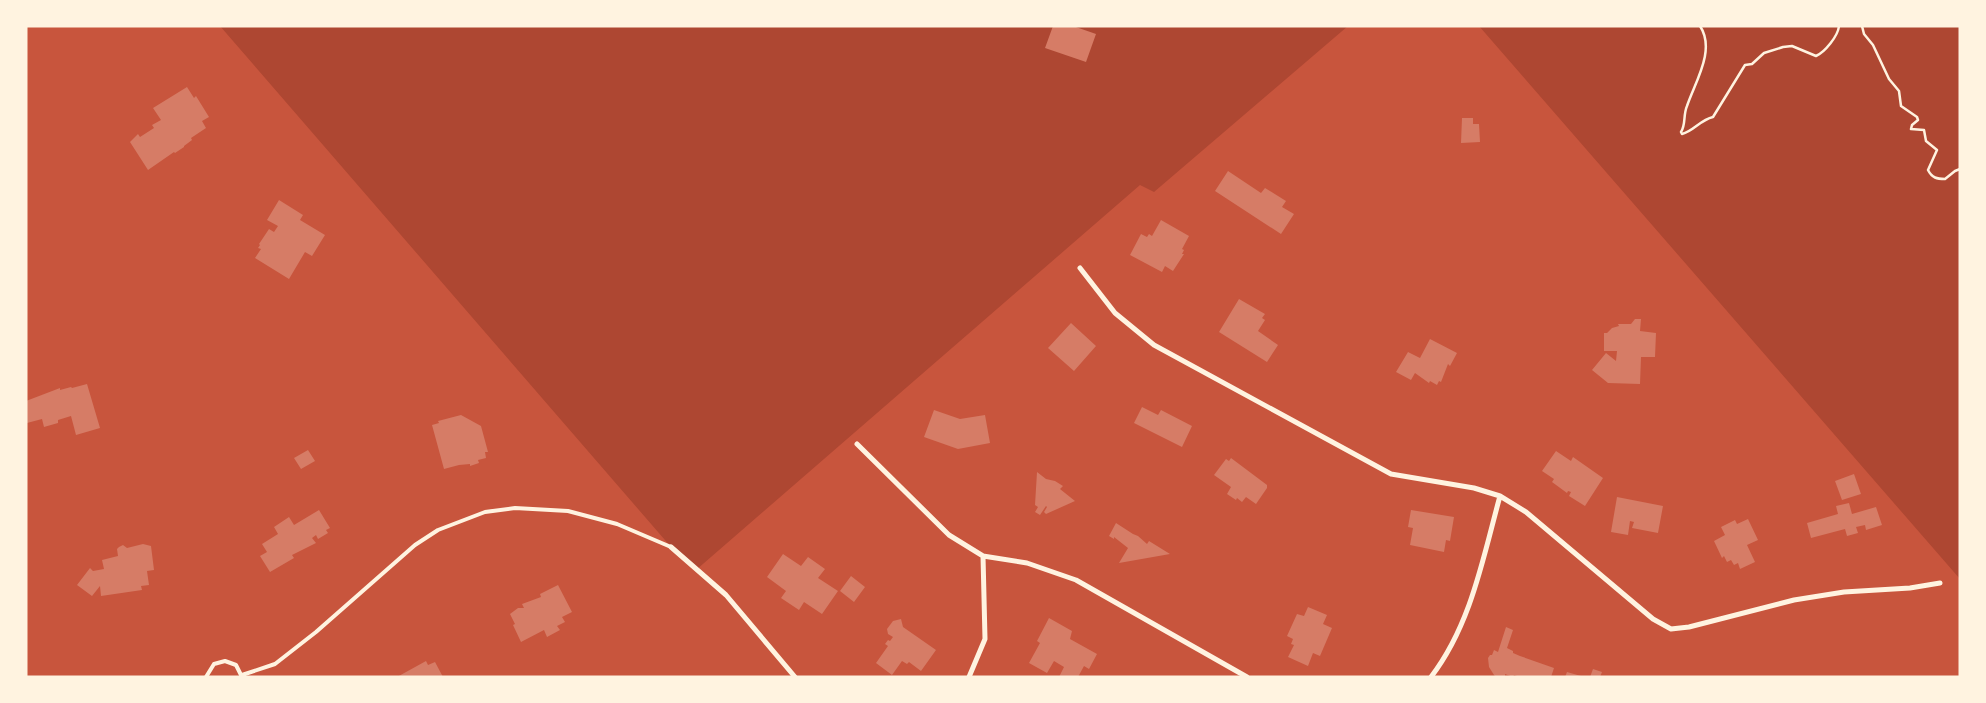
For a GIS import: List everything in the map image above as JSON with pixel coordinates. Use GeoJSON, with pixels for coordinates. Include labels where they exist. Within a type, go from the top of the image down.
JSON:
{"type":"FeatureCollection","features":[{"type":"Feature","properties":{"kind":"street"},"geometry":{"type":"LineString","coordinates":[[1080,268],[1114,314],[1154,345],[1391,474],[1474,488],[1500,496],[1526,512],[1653,618],[1671,629],[1689,627],[1794,600],[1844,592],[1910,588],[1940,583]]}},
{"type":"Feature","properties":{"kind":"street"},"geometry":{"type":"LineString","coordinates":[[857,444],[949,535],[983,556],[1027,563],[1076,580],[1247,677]]}},
{"type":"Feature","properties":{"kind":"street"},"geometry":{"type":"LineString","coordinates":[[1431,677],[1459,632],[1468,610],[1500,496]]}},
{"type":"Feature","properties":{"kind":"street"},"geometry":{"type":"LineString","coordinates":[[671,547],[726,595],[795,677]]}},
{"type":"Feature","properties":{"kind":"street"},"geometry":{"type":"LineString","coordinates":[[969,677],[985,639],[983,556]]}},
{"type":"Feature","properties":{"kind":"lane"},"geometry":{"type":"LineString","coordinates":[[206,677],[214,664],[225,661],[236,665],[242,676],[275,664],[316,632],[415,545],[438,530],[485,512],[515,508],[568,511],[617,524],[671,547]]}},
{"type":"Feature","properties":{"kind":"path"},"geometry":{"type":"LineString","coordinates":[[1700,26],[1705,37],[1705,54],[1686,108],[1684,126],[1680,132],[1682,134],[1695,129],[1706,118],[1713,117],[1745,65],[1752,64],[1771,50],[1783,47],[1792,46],[1816,56],[1822,54],[1838,33],[1839,26]]}},
{"type":"Feature","properties":{"kind":"path"},"geometry":{"type":"LineString","coordinates":[[1862,26],[1864,34],[1874,45],[1889,79],[1899,91],[1900,106],[1917,117],[1918,120],[1912,125],[1911,129],[1924,130],[1926,140],[1936,150],[1928,170],[1930,175],[1945,179],[1955,170],[1960,169]]}},
{"type":"Feature","properties":{"kind":"shaded area"},"geometry":{"type":"Polygon","coordinates":[[[220,26],[1348,26],[1154,192],[1140,185],[696,570],[671,547],[220,26]]]}},
{"type":"Feature","properties":{"kind":"shaded area"},"geometry":{"type":"Polygon","coordinates":[[[1479,26],[1960,26],[1960,579],[1479,26]]]}},
{"type":"Feature","properties":{"kind":"building"},"geometry":{"type":"Polygon","coordinates":[[[1053,26],[1073,26],[1096,34],[1086,62],[1045,48],[1053,26]]]}},
{"type":"Feature","properties":{"kind":"building"},"geometry":{"type":"Polygon","coordinates":[[[187,87],[194,98],[196,96],[209,117],[202,121],[206,128],[191,138],[192,140],[184,147],[148,170],[130,142],[138,134],[140,137],[154,128],[152,125],[161,120],[153,108],[187,87]]]}},
{"type":"Feature","properties":{"kind":"building"},"geometry":{"type":"Polygon","coordinates":[[[1462,118],[1473,118],[1473,124],[1479,124],[1480,142],[1461,143],[1462,118]]]}},
{"type":"Feature","properties":{"kind":"building"},"geometry":{"type":"Polygon","coordinates":[[[1228,171],[1261,193],[1265,188],[1286,201],[1282,207],[1294,214],[1281,234],[1215,191],[1228,171]]]}},
{"type":"Feature","properties":{"kind":"building"},"geometry":{"type":"Polygon","coordinates":[[[279,200],[303,215],[300,220],[325,235],[312,256],[305,252],[289,279],[255,258],[261,249],[258,248],[259,244],[269,229],[274,232],[278,226],[267,220],[279,200]]]}},
{"type":"Feature","properties":{"kind":"building"},"geometry":{"type":"Polygon","coordinates":[[[1161,220],[1189,236],[1182,249],[1184,250],[1182,254],[1184,254],[1173,271],[1165,266],[1162,272],[1130,255],[1141,234],[1147,237],[1149,234],[1152,236],[1161,220]]]}},
{"type":"Feature","properties":{"kind":"building"},"geometry":{"type":"Polygon","coordinates":[[[1239,299],[1265,314],[1262,318],[1265,320],[1258,331],[1278,345],[1267,362],[1219,332],[1239,299]]]}},
{"type":"Feature","properties":{"kind":"building"},"geometry":{"type":"Polygon","coordinates":[[[1635,319],[1641,319],[1640,331],[1656,333],[1655,357],[1641,357],[1640,384],[1608,383],[1592,370],[1606,353],[1616,361],[1617,351],[1604,351],[1604,333],[1619,326],[1618,324],[1631,324],[1635,319]]]}},
{"type":"Feature","properties":{"kind":"building"},"geometry":{"type":"Polygon","coordinates":[[[1071,323],[1096,346],[1074,371],[1048,348],[1071,323]]]}},
{"type":"Feature","properties":{"kind":"building"},"geometry":{"type":"Polygon","coordinates":[[[1430,339],[1457,353],[1450,366],[1448,364],[1441,382],[1439,381],[1437,385],[1430,381],[1429,383],[1415,373],[1411,380],[1396,372],[1408,352],[1420,358],[1430,339]]]}},
{"type":"Feature","properties":{"kind":"building"},"geometry":{"type":"Polygon","coordinates":[[[87,384],[100,428],[76,435],[71,416],[58,420],[58,423],[44,427],[42,419],[27,423],[26,401],[60,388],[60,390],[87,384]]]}},
{"type":"Feature","properties":{"kind":"building"},"geometry":{"type":"Polygon","coordinates":[[[1142,407],[1158,415],[1161,410],[1192,426],[1182,447],[1134,423],[1142,407]]]}},
{"type":"Feature","properties":{"kind":"building"},"geometry":{"type":"Polygon","coordinates":[[[934,410],[960,419],[985,415],[990,443],[958,449],[924,437],[934,410]]]}},
{"type":"Feature","properties":{"kind":"building"},"geometry":{"type":"Polygon","coordinates":[[[461,415],[481,426],[488,452],[485,452],[486,458],[478,460],[479,463],[444,469],[432,425],[439,423],[438,421],[461,415]]]}},
{"type":"Feature","properties":{"kind":"building"},"geometry":{"type":"Polygon","coordinates":[[[308,450],[315,461],[301,469],[294,458],[308,450]]]}},
{"type":"Feature","properties":{"kind":"building"},"geometry":{"type":"Polygon","coordinates":[[[1556,451],[1571,461],[1573,457],[1603,478],[1585,506],[1569,496],[1571,492],[1568,491],[1567,493],[1552,482],[1554,479],[1542,471],[1556,451]]]}},
{"type":"Feature","properties":{"kind":"building"},"geometry":{"type":"Polygon","coordinates":[[[1231,458],[1267,485],[1267,488],[1256,504],[1246,497],[1242,502],[1227,494],[1231,487],[1214,475],[1226,459],[1229,461],[1231,458]]]}},
{"type":"Feature","properties":{"kind":"building"},"geometry":{"type":"Polygon","coordinates":[[[1037,472],[1046,479],[1055,481],[1063,486],[1060,489],[1075,501],[1046,514],[1044,512],[1046,506],[1040,515],[1035,512],[1038,507],[1035,505],[1037,472]]]}},
{"type":"Feature","properties":{"kind":"building"},"geometry":{"type":"Polygon","coordinates":[[[1854,474],[1861,494],[1842,500],[1835,481],[1854,474]]]}},
{"type":"Feature","properties":{"kind":"building"},"geometry":{"type":"Polygon","coordinates":[[[1617,497],[1663,506],[1658,533],[1632,528],[1634,522],[1630,521],[1628,535],[1611,532],[1617,497]]]}},
{"type":"Feature","properties":{"kind":"building"},"geometry":{"type":"Polygon","coordinates":[[[1849,503],[1852,514],[1876,507],[1882,525],[1866,530],[1865,525],[1856,527],[1858,533],[1847,536],[1845,529],[1811,538],[1807,523],[1838,514],[1836,506],[1849,503]]]}},
{"type":"Feature","properties":{"kind":"building"},"geometry":{"type":"Polygon","coordinates":[[[319,510],[330,528],[326,530],[328,533],[318,539],[316,535],[312,538],[316,543],[292,555],[294,558],[270,572],[260,556],[267,552],[262,544],[278,534],[274,527],[289,517],[294,525],[319,510]]]}},
{"type":"Feature","properties":{"kind":"building"},"geometry":{"type":"Polygon","coordinates":[[[1411,510],[1454,517],[1450,541],[1446,540],[1444,552],[1410,545],[1413,528],[1408,527],[1411,510]]]}},
{"type":"Feature","properties":{"kind":"building"},"geometry":{"type":"Polygon","coordinates":[[[1748,519],[1758,540],[1747,545],[1755,562],[1740,569],[1738,563],[1734,565],[1731,560],[1727,562],[1724,556],[1722,558],[1714,541],[1725,535],[1721,527],[1735,520],[1737,524],[1748,519]]]}},
{"type":"Feature","properties":{"kind":"building"},"geometry":{"type":"Polygon","coordinates":[[[1116,523],[1138,536],[1147,544],[1149,541],[1170,554],[1119,563],[1128,548],[1114,537],[1114,539],[1109,536],[1116,523]]]}},
{"type":"Feature","properties":{"kind":"building"},"geometry":{"type":"Polygon","coordinates":[[[143,544],[151,546],[154,570],[147,571],[149,585],[141,586],[142,590],[101,596],[100,586],[92,596],[77,585],[90,568],[93,571],[104,569],[102,560],[118,556],[117,549],[119,547],[123,545],[127,548],[143,544]]]}},
{"type":"Feature","properties":{"kind":"building"},"geometry":{"type":"Polygon","coordinates":[[[783,554],[801,566],[808,557],[825,569],[818,578],[838,591],[822,614],[804,602],[799,610],[781,598],[786,591],[767,577],[783,554]]]}},
{"type":"Feature","properties":{"kind":"building"},"geometry":{"type":"Polygon","coordinates":[[[851,576],[865,587],[854,602],[840,591],[851,576]]]}},
{"type":"Feature","properties":{"kind":"building"},"geometry":{"type":"Polygon","coordinates":[[[558,585],[572,612],[562,617],[565,622],[557,626],[560,630],[547,637],[544,630],[521,642],[510,614],[518,608],[524,608],[522,604],[541,597],[540,594],[558,585]]]}},
{"type":"Feature","properties":{"kind":"building"},"geometry":{"type":"Polygon","coordinates":[[[1308,607],[1327,615],[1323,624],[1332,628],[1320,656],[1313,653],[1308,666],[1288,657],[1294,645],[1291,644],[1293,639],[1287,636],[1297,614],[1304,616],[1308,607]]]}},
{"type":"Feature","properties":{"kind":"building"},"geometry":{"type":"Polygon","coordinates":[[[1049,618],[1072,631],[1070,639],[1097,654],[1089,669],[1084,666],[1078,677],[1059,677],[1064,667],[1054,661],[1047,673],[1029,663],[1040,643],[1037,641],[1049,618]]]}},
{"type":"Feature","properties":{"kind":"building"},"geometry":{"type":"Polygon","coordinates":[[[901,619],[903,627],[936,650],[921,671],[909,662],[907,664],[902,661],[892,675],[876,663],[888,646],[885,644],[893,637],[888,634],[887,629],[893,621],[901,619]]]}},
{"type":"Feature","properties":{"kind":"building"},"geometry":{"type":"Polygon","coordinates":[[[1506,627],[1513,630],[1507,648],[1520,656],[1554,668],[1551,677],[1520,677],[1514,675],[1513,677],[1505,674],[1505,677],[1496,677],[1494,675],[1489,667],[1488,658],[1494,650],[1498,652],[1506,627]]]}},
{"type":"Feature","properties":{"kind":"building"},"geometry":{"type":"Polygon","coordinates":[[[426,661],[428,665],[435,662],[443,677],[397,677],[426,661]]]}},
{"type":"Feature","properties":{"kind":"building"},"geometry":{"type":"Polygon","coordinates":[[[1593,669],[1602,672],[1600,677],[1590,677],[1593,669]]]}},
{"type":"Feature","properties":{"kind":"building"},"geometry":{"type":"Polygon","coordinates":[[[1567,672],[1581,676],[1581,677],[1565,677],[1567,672]]]}}]}
